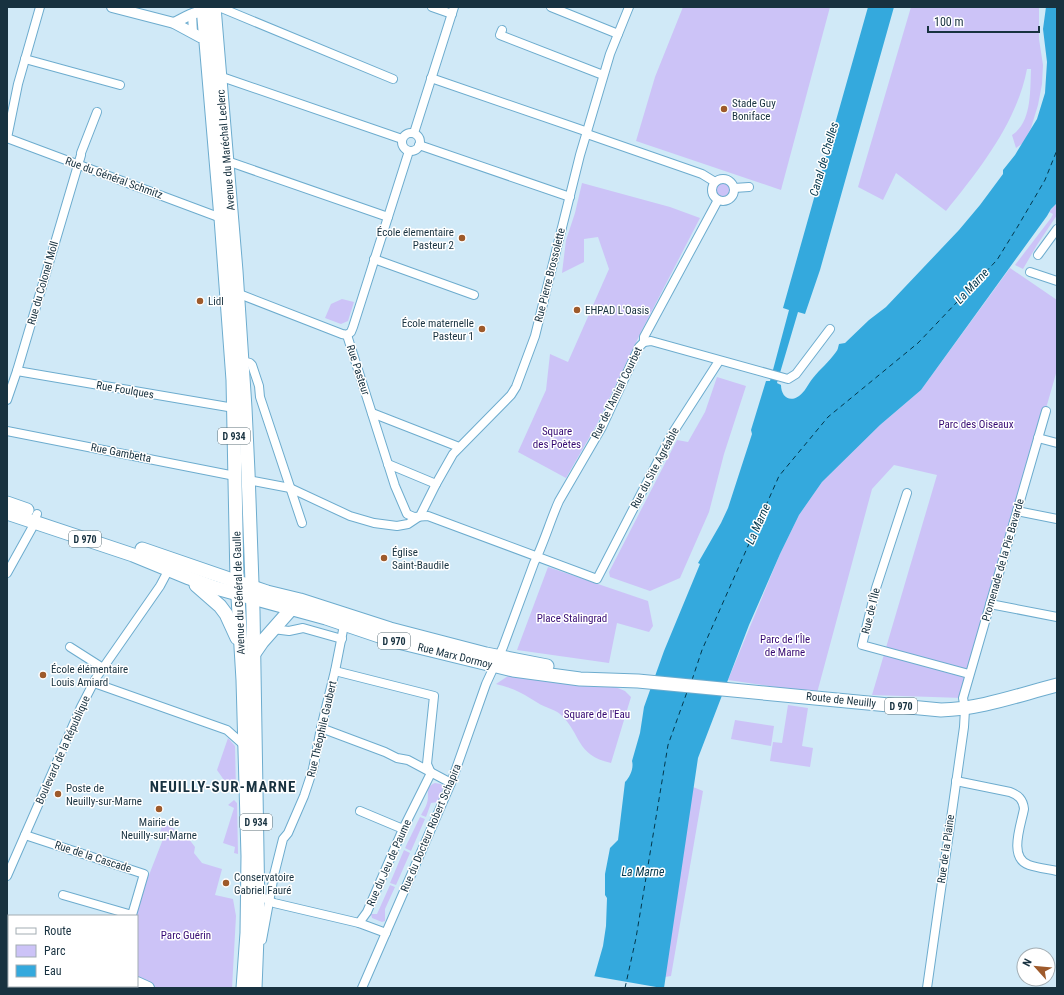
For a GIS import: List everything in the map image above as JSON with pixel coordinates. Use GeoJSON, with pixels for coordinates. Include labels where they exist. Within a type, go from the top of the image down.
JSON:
{"type":"FeatureCollection","features":[{"type":"Feature","properties":{"kind":"main road","name":"Avenue du Maréchal Leclerc"},"geometry":{"type":"LineString","coordinates":[[203,10],[215,23],[205,36]]}},
{"type":"Feature","properties":{"kind":"main road","name":"Avenue du Maréchal Leclerc"},"geometry":{"type":"LineString","coordinates":[[203,10],[221,218],[232,292]]}},
{"type":"Feature","properties":{"kind":"main road","name":"Avenue du Maréchal Leclerc"},"geometry":{"type":"LineString","coordinates":[[205,36],[219,76],[227,162],[232,292]]}},
{"type":"Feature","properties":{"kind":"main road","name":"Avenue du Général de Gaulle"},"geometry":{"type":"LineString","coordinates":[[232,292],[242,361],[252,593],[258,897],[255,988]]}},
{"type":"Feature","properties":{"kind":"main road","name":"Avenue du Général de Gaulle"},"geometry":{"type":"LineString","coordinates":[[232,292],[237,588],[245,747],[258,897],[247,933],[243,988]]}},
{"type":"Feature","properties":{"kind":"main road","name":"D 970"},"geometry":{"type":"LineString","coordinates":[[7,503],[36,518],[189,578],[237,588]]}},
{"type":"Feature","properties":{"kind":"main road","name":"D 970"},"geometry":{"type":"LineString","coordinates":[[7,513],[36,518],[294,609]]}},
{"type":"Feature","properties":{"kind":"main road"},"geometry":{"type":"LineString","coordinates":[[189,578],[220,606],[226,614],[240,644]]}},
{"type":"Feature","properties":{"kind":"main road","name":"Rue Marx Dormoy"},"geometry":{"type":"LineString","coordinates":[[252,593],[326,609],[345,620]]}},
{"type":"Feature","properties":{"kind":"main road","name":"Rue Marx Dormoy"},"geometry":{"type":"LineString","coordinates":[[294,609],[410,635],[496,661],[618,680],[741,690]]}},
{"type":"Feature","properties":{"kind":"main road"},"geometry":{"type":"LineString","coordinates":[[253,655],[273,629],[294,609]]}},
{"type":"Feature","properties":{"kind":"main road","name":"Route de Neuilly"},"geometry":{"type":"LineString","coordinates":[[741,690],[927,709],[965,709],[984,706],[1057,685]]}},
{"type":"Feature","properties":{"kind":"main road"},"geometry":{"type":"LineString","coordinates":[[138,984],[148,988]]}},
{"type":"Feature","properties":{"kind":"street"},"geometry":{"type":"LineString","coordinates":[[7,138],[18,84],[40,7]]}},
{"type":"Feature","properties":{"kind":"street"},"geometry":{"type":"LineString","coordinates":[[112,7],[129,9],[174,23],[205,36]]}},
{"type":"Feature","properties":{"kind":"street"},"geometry":{"type":"LineString","coordinates":[[219,7],[393,79]]}},
{"type":"Feature","properties":{"kind":"street"},"geometry":{"type":"LineString","coordinates":[[414,133],[453,11],[432,7]]}},
{"type":"Feature","properties":{"kind":"street"},"geometry":{"type":"LineString","coordinates":[[551,7],[618,34]]}},
{"type":"Feature","properties":{"kind":"street","name":"Rue Pierre Brossolette"},"geometry":{"type":"LineString","coordinates":[[420,516],[450,458],[511,395],[516,387],[535,336],[587,132],[603,76],[629,7]]}},
{"type":"Feature","properties":{"kind":"street"},"geometry":{"type":"LineString","coordinates":[[174,23],[203,10]]}},
{"type":"Feature","properties":{"kind":"street"},"geometry":{"type":"LineString","coordinates":[[499,33],[603,76]]}},
{"type":"Feature","properties":{"kind":"street"},"geometry":{"type":"LineString","coordinates":[[25,59],[120,85]]}},
{"type":"Feature","properties":{"kind":"street"},"geometry":{"type":"LineString","coordinates":[[219,76],[402,139]]}},
{"type":"Feature","properties":{"kind":"street"},"geometry":{"type":"LineString","coordinates":[[432,78],[702,174],[715,182]]}},
{"type":"Feature","properties":{"kind":"street","name":"Rue du Colonel Moll"},"geometry":{"type":"LineString","coordinates":[[7,400],[17,371],[77,164],[97,112]]}},
{"type":"Feature","properties":{"kind":"street"},"geometry":{"type":"LineString","coordinates":[[408,151],[402,145],[402,139],[405,134],[414,133]]}},
{"type":"Feature","properties":{"kind":"street"},"geometry":{"type":"LineString","coordinates":[[408,151],[416,149],[419,145],[419,139],[414,133]]}},
{"type":"Feature","properties":{"kind":"street","name":"Rue du Général Schmitz"},"geometry":{"type":"LineString","coordinates":[[7,138],[221,218]]}},
{"type":"Feature","properties":{"kind":"street"},"geometry":{"type":"LineString","coordinates":[[419,145],[570,197]]}},
{"type":"Feature","properties":{"kind":"street"},"geometry":{"type":"LineString","coordinates":[[347,335],[351,332],[353,327],[408,151]]}},
{"type":"Feature","properties":{"kind":"street"},"geometry":{"type":"LineString","coordinates":[[227,162],[388,217]]}},
{"type":"Feature","properties":{"kind":"street"},"geometry":{"type":"LineString","coordinates":[[720,179],[726,179],[731,182],[734,188],[734,194],[730,199],[724,202],[718,200],[712,192],[713,185],[720,179]]}},
{"type":"Feature","properties":{"kind":"street"},"geometry":{"type":"LineString","coordinates":[[734,188],[749,187]]}},
{"type":"Feature","properties":{"kind":"street","name":"Rue de l'Amiral Courbet"},"geometry":{"type":"LineString","coordinates":[[496,661],[503,647],[559,501],[602,427],[638,347],[644,342],[644,337],[718,200]]}},
{"type":"Feature","properties":{"kind":"street"},"geometry":{"type":"LineString","coordinates":[[1038,255],[1057,229]]}},
{"type":"Feature","properties":{"kind":"street"},"geometry":{"type":"LineString","coordinates":[[374,258],[474,295]]}},
{"type":"Feature","properties":{"kind":"street"},"geometry":{"type":"LineString","coordinates":[[1030,272],[1057,281]]}},
{"type":"Feature","properties":{"kind":"street","name":"Rue Pasteur"},"geometry":{"type":"LineString","coordinates":[[232,292],[347,335],[395,486],[407,514],[410,516],[420,516]]}},
{"type":"Feature","properties":{"kind":"street"},"geometry":{"type":"LineString","coordinates":[[644,342],[651,341],[783,379],[788,379],[793,377],[830,329]]}},
{"type":"Feature","properties":{"kind":"street"},"geometry":{"type":"LineString","coordinates":[[242,361],[252,365],[259,386],[260,397],[302,522]]}},
{"type":"Feature","properties":{"kind":"street","name":"Rue du Site Agréable"},"geometry":{"type":"LineString","coordinates":[[537,557],[597,579],[672,434],[719,361]]}},
{"type":"Feature","properties":{"kind":"street","name":"Rue Foulques"},"geometry":{"type":"LineString","coordinates":[[17,371],[234,408]]}},
{"type":"Feature","properties":{"kind":"street"},"geometry":{"type":"LineString","coordinates":[[233,380],[239,395],[244,398],[260,397]]}},
{"type":"Feature","properties":{"kind":"street","name":"Promenade de la Pie Bavarde"},"geometry":{"type":"LineString","coordinates":[[965,709],[963,698],[1046,411]]}},
{"type":"Feature","properties":{"kind":"street"},"geometry":{"type":"LineString","coordinates":[[372,413],[459,447]]}},
{"type":"Feature","properties":{"kind":"street","name":"Rue Gambetta"},"geometry":{"type":"LineString","coordinates":[[7,431],[235,476]]}},
{"type":"Feature","properties":{"kind":"street"},"geometry":{"type":"LineString","coordinates":[[1038,438],[1057,443]]}},
{"type":"Feature","properties":{"kind":"street"},"geometry":{"type":"LineString","coordinates":[[388,464],[436,484]]}},
{"type":"Feature","properties":{"kind":"street"},"geometry":{"type":"LineString","coordinates":[[248,480],[290,488],[350,516],[374,523],[403,526],[414,522],[420,516],[425,515],[537,557]]}},
{"type":"Feature","properties":{"kind":"street","name":"Rue de l'Île"},"geometry":{"type":"LineString","coordinates":[[907,493],[876,588],[862,645],[970,674]]}},
{"type":"Feature","properties":{"kind":"street"},"geometry":{"type":"LineString","coordinates":[[1017,511],[1057,519]]}},
{"type":"Feature","properties":{"kind":"street"},"geometry":{"type":"LineString","coordinates":[[7,573],[36,518]]}},
{"type":"Feature","properties":{"kind":"street","name":"Boulevard de la République"},"geometry":{"type":"LineString","coordinates":[[7,876],[74,719],[94,682],[160,586],[169,569]]}},
{"type":"Feature","properties":{"kind":"street"},"geometry":{"type":"LineString","coordinates":[[990,604],[1057,617]]}},
{"type":"Feature","properties":{"kind":"street","name":"Rue Théophile Gaubert"},"geometry":{"type":"LineString","coordinates":[[258,897],[310,781],[345,620]]}},
{"type":"Feature","properties":{"kind":"street"},"geometry":{"type":"LineString","coordinates":[[273,629],[288,631],[303,628],[342,639]]}},
{"type":"Feature","properties":{"kind":"street"},"geometry":{"type":"LineString","coordinates":[[70,647],[103,668]]}},
{"type":"Feature","properties":{"kind":"street","name":"Rue du Docteur Robert Schapira"},"geometry":{"type":"LineString","coordinates":[[362,988],[451,784],[496,661]]}},
{"type":"Feature","properties":{"kind":"street"},"geometry":{"type":"LineString","coordinates":[[335,671],[434,696],[427,764],[431,773]]}},
{"type":"Feature","properties":{"kind":"street"},"geometry":{"type":"LineString","coordinates":[[94,682],[227,730],[245,747]]}},
{"type":"Feature","properties":{"kind":"street","name":"Rue de la Plaine"},"geometry":{"type":"LineString","coordinates":[[927,988],[965,709]]}},
{"type":"Feature","properties":{"kind":"street"},"geometry":{"type":"LineString","coordinates":[[227,730],[236,729],[244,724]]}},
{"type":"Feature","properties":{"kind":"street"},"geometry":{"type":"LineString","coordinates":[[321,728],[397,758],[408,760],[451,784]]}},
{"type":"Feature","properties":{"kind":"street","name":"Rue du Jeu de Paume"},"geometry":{"type":"LineString","coordinates":[[359,923],[367,912],[403,829],[431,773]]}},
{"type":"Feature","properties":{"kind":"street"},"geometry":{"type":"LineString","coordinates":[[956,781],[1010,792],[1020,798],[1024,809],[1017,845],[1020,858],[1029,865],[1057,870]]}},
{"type":"Feature","properties":{"kind":"street"},"geometry":{"type":"LineString","coordinates":[[360,812],[403,829]]}},
{"type":"Feature","properties":{"kind":"street","name":"Rue de la Cascade"},"geometry":{"type":"LineString","coordinates":[[25,835],[144,874],[132,915],[63,895]]}},
{"type":"Feature","properties":{"kind":"street"},"geometry":{"type":"LineString","coordinates":[[258,897],[274,903],[359,923],[386,933]]}},
{"type":"Feature","properties":{"kind":"green space","name":"Stade Guy Boniface"},"geometry":{"type":"Polygon","coordinates":[[[683,7],[830,7],[781,190],[636,141],[655,77],[683,7]]]}},
{"type":"Feature","properties":{"kind":"green space"},"geometry":{"type":"Polygon","coordinates":[[[911,7],[1039,7],[1039,39],[1043,65],[1042,84],[1038,105],[1031,128],[1023,143],[1016,148],[1012,135],[1019,129],[1023,122],[1029,105],[1031,69],[1027,69],[1015,108],[996,144],[972,179],[946,211],[896,173],[883,200],[858,187],[911,7]]]}},
{"type":"Feature","properties":{"kind":"green space","name":"Square des Poètes"},"geometry":{"type":"Polygon","coordinates":[[[582,183],[670,207],[700,218],[642,330],[597,424],[566,478],[518,452],[546,390],[550,354],[568,362],[609,269],[598,237],[584,239],[584,262],[562,273],[566,240],[575,213],[582,183]]]}},
{"type":"Feature","properties":{"kind":"green space"},"geometry":{"type":"Polygon","coordinates":[[[720,183],[726,183],[730,187],[730,193],[726,197],[720,197],[716,193],[716,187],[720,183]]]}},
{"type":"Feature","properties":{"kind":"green space"},"geometry":{"type":"Polygon","coordinates":[[[1057,203],[1057,215],[1023,269],[1015,265],[1051,218],[1053,214],[1049,212],[1057,203]]]}},
{"type":"Feature","properties":{"kind":"green space","name":"Parc des Oiseaux"},"geometry":{"type":"Polygon","coordinates":[[[1010,268],[1057,300],[1057,370],[963,698],[872,695],[937,475],[894,465],[872,489],[817,693],[728,680],[780,554],[799,515],[822,482],[880,425],[921,390],[1010,268]]]}},
{"type":"Feature","properties":{"kind":"green space"},"geometry":{"type":"Polygon","coordinates":[[[342,299],[354,302],[348,321],[341,324],[325,318],[331,304],[342,299]]]}},
{"type":"Feature","properties":{"kind":"green space"},"geometry":{"type":"Polygon","coordinates":[[[717,377],[746,386],[724,454],[709,512],[680,578],[650,591],[610,577],[609,572],[677,440],[688,442],[705,412],[717,377]]]}},
{"type":"Feature","properties":{"kind":"green space","name":"Place Stalingrad"},"geometry":{"type":"Polygon","coordinates":[[[548,567],[648,601],[653,626],[649,632],[617,623],[609,663],[517,650],[548,567]]]}},
{"type":"Feature","properties":{"kind":"green space","name":"Square de l'Eau"},"geometry":{"type":"Polygon","coordinates":[[[508,676],[613,686],[625,691],[631,697],[611,763],[591,755],[580,743],[572,729],[558,712],[540,704],[524,694],[508,687],[496,684],[508,676]]]}},
{"type":"Feature","properties":{"kind":"green space"},"geometry":{"type":"Polygon","coordinates":[[[788,705],[808,708],[802,746],[813,748],[810,767],[770,761],[773,742],[782,743],[788,705]]]}},
{"type":"Feature","properties":{"kind":"green space"},"geometry":{"type":"Polygon","coordinates":[[[735,720],[774,726],[771,746],[731,739],[735,720]]]}},
{"type":"Feature","properties":{"kind":"green space"},"geometry":{"type":"Polygon","coordinates":[[[228,738],[235,746],[236,790],[233,793],[217,770],[228,738]]]}},
{"type":"Feature","properties":{"kind":"green space"},"geometry":{"type":"Polygon","coordinates":[[[435,783],[441,784],[443,788],[438,802],[431,803],[426,817],[421,815],[428,800],[428,789],[435,783]]]}},
{"type":"Feature","properties":{"kind":"green space"},"geometry":{"type":"Polygon","coordinates":[[[693,787],[703,791],[671,976],[665,977],[693,787]]]}},
{"type":"Feature","properties":{"kind":"green space"},"geometry":{"type":"Polygon","coordinates":[[[234,800],[237,803],[238,854],[234,853],[235,847],[223,843],[234,808],[228,805],[234,800]]]}},
{"type":"Feature","properties":{"kind":"green space"},"geometry":{"type":"Polygon","coordinates":[[[420,817],[425,819],[411,851],[405,848],[420,817]]]}},
{"type":"Feature","properties":{"kind":"green space","name":"Parc Guérin"},"geometry":{"type":"Polygon","coordinates":[[[163,823],[173,828],[177,833],[185,834],[195,847],[194,853],[202,863],[222,869],[215,895],[233,899],[236,916],[232,988],[156,988],[138,981],[138,915],[133,915],[165,834],[160,832],[163,823]]]}},
{"type":"Feature","properties":{"kind":"green space"},"geometry":{"type":"Polygon","coordinates":[[[404,850],[410,853],[396,885],[390,883],[404,850]]]}},
{"type":"Feature","properties":{"kind":"green space"},"geometry":{"type":"Polygon","coordinates":[[[390,885],[395,887],[385,909],[385,921],[382,922],[372,918],[371,914],[377,914],[390,885]]]}},
{"type":"Feature","properties":{"kind":"water","name":"La Marne"},"geometry":{"type":"Polygon","coordinates":[[[868,7],[894,7],[820,270],[805,314],[798,312],[777,383],[781,385],[784,395],[792,399],[805,390],[811,380],[837,351],[839,344],[845,343],[869,320],[886,307],[959,230],[1003,174],[1003,170],[1015,155],[1037,119],[1045,93],[1047,62],[1043,29],[1046,7],[1057,7],[1057,203],[1051,209],[921,390],[880,425],[822,482],[799,515],[749,625],[698,758],[664,988],[591,988],[603,946],[606,926],[607,898],[605,895],[605,874],[610,848],[618,840],[625,782],[632,769],[632,761],[640,733],[644,707],[664,651],[700,564],[698,563],[728,508],[752,434],[751,430],[766,381],[770,381],[789,310],[783,308],[868,7]]]}},
{"type":"Feature","properties":{"kind":"pier"},"geometry":{"type":"Polygon","coordinates":[[[593,976],[662,988],[589,988],[593,976]]]}},
{"type":"Feature","properties":{"kind":"ferry route"},"geometry":{"type":"LineString","coordinates":[[692,680],[702,650],[779,476],[828,417],[918,343],[997,260],[1045,180],[1057,150]]}},
{"type":"Feature","properties":{"kind":"ferry route"},"geometry":{"type":"LineString","coordinates":[[625,988],[636,938],[668,745],[687,692]]}},
{"type":"Feature","properties":{"kind":"place","name":"Stade Guy Boniface"},"geometry":{"type":"Point","coordinates":[724,109]}},
{"type":"Feature","properties":{"kind":"place","name":"École élementaire Pasteur 2"},"geometry":{"type":"Point","coordinates":[462,238]}},
{"type":"Feature","properties":{"kind":"place","name":"Lidl"},"geometry":{"type":"Point","coordinates":[200,301]}},
{"type":"Feature","properties":{"kind":"place","name":"EHPAD L'Oasis"},"geometry":{"type":"Point","coordinates":[577,310]}},
{"type":"Feature","properties":{"kind":"place","name":"École maternelle Pasteur 1"},"geometry":{"type":"Point","coordinates":[482,329]}},
{"type":"Feature","properties":{"kind":"place","name":"Église Saint-Baudile"},"geometry":{"type":"Point","coordinates":[384,558]}},
{"type":"Feature","properties":{"kind":"place","name":"École élémentaire Louis Amiard"},"geometry":{"type":"Point","coordinates":[43,675]}},
{"type":"Feature","properties":{"kind":"place","name":"Poste de Neuilly-sur-Marne"},"geometry":{"type":"Point","coordinates":[58,794]}},
{"type":"Feature","properties":{"kind":"place","name":"Mairie de Neuilly-sur-Marne"},"geometry":{"type":"Point","coordinates":[159,809]}},
{"type":"Feature","properties":{"kind":"place","name":"Conservatoire Gabriel Fauré"},"geometry":{"type":"Point","coordinates":[226,883]}},
{"type":"Feature","properties":{"kind":"district","name":"NEUILLY-SUR-MARNE"},"geometry":{"type":"Point","coordinates":[223,787]}},
{"type":"Feature","properties":{"kind":"water label","name":"Canal de Chelles"},"geometry":{"type":"Point","coordinates":[824,159]}},
{"type":"Feature","properties":{"kind":"park label","name":"Parc de l'Île de Marne"},"geometry":{"type":"Point","coordinates":[785,645]}}]}
